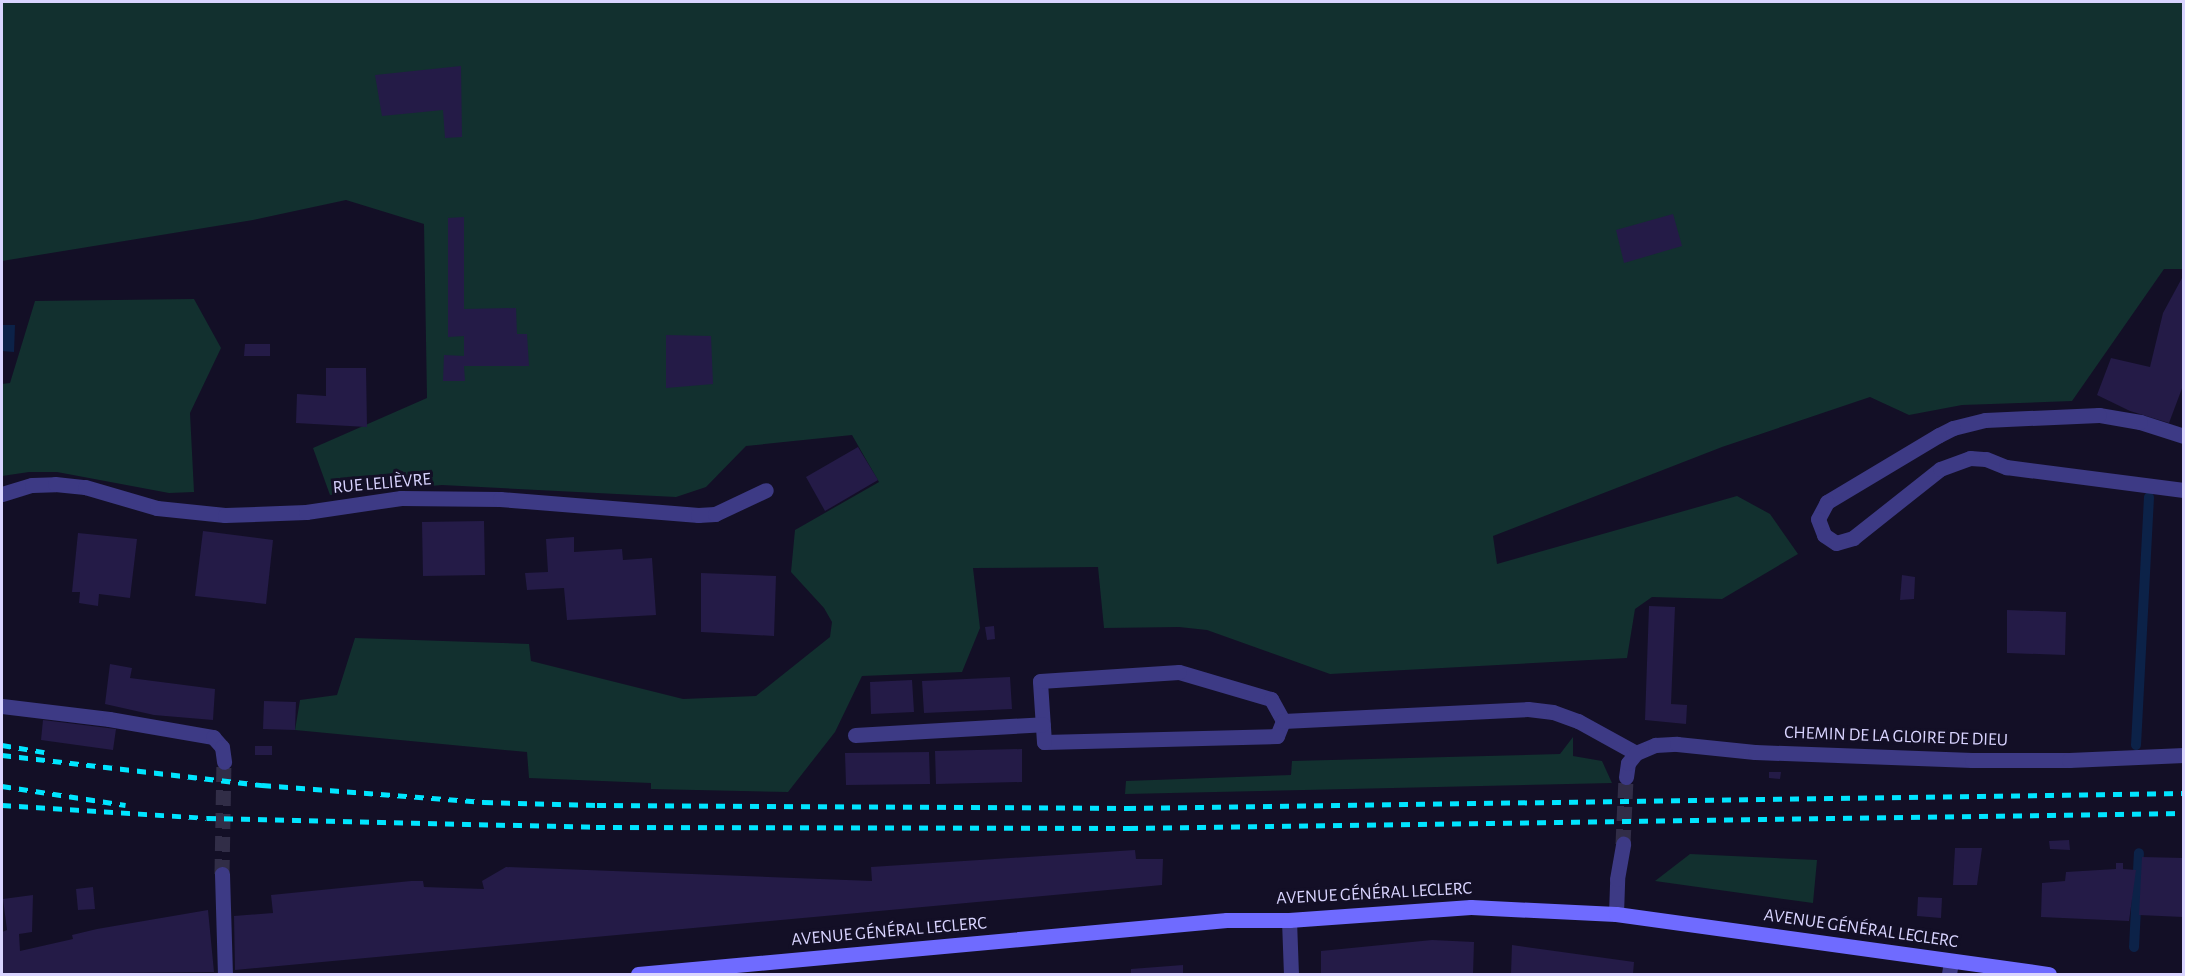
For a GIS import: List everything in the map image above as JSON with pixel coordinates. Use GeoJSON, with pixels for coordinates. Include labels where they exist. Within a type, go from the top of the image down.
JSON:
{"type":"FeatureCollection","features":[{"type":"Feature","properties":{"kind":"main road","name":"AVENUE GÉNÉRAL LECLERC"},"geometry":{"type":"LineString","coordinates":[[638,975],[1215,921],[1289,920],[1471,907],[1616,914],[1950,968],[2049,975]]}},
{"type":"Feature","properties":{"kind":"street"},"geometry":{"type":"LineString","coordinates":[[2184,436],[2140,422],[2099,415],[1985,420],[1953,428],[1939,435],[1827,502],[1818,519],[1824,535],[1836,543],[1853,538],[1940,469],[1970,458],[1986,459],[2006,467],[2184,490]]}},
{"type":"Feature","properties":{"kind":"street","name":"RUE LELIÈVRE"},"geometry":{"type":"LineString","coordinates":[[2,494],[32,485],[55,484],[85,487],[157,508],[225,515],[306,512],[401,498],[500,499],[698,515],[714,514],[766,490]]}},
{"type":"Feature","properties":{"kind":"street"},"geometry":{"type":"LineString","coordinates":[[1179,672],[1271,699],[1283,720],[1277,736],[1044,742],[1040,681],[1179,672]]}},
{"type":"Feature","properties":{"kind":"street"},"geometry":{"type":"LineString","coordinates":[[2,706],[109,719],[213,737],[222,747],[224,762]]}},
{"type":"Feature","properties":{"kind":"street"},"geometry":{"type":"LineString","coordinates":[[1283,720],[1536,710],[1553,712],[1578,721],[1636,753],[1628,762],[1626,777]]}},
{"type":"Feature","properties":{"kind":"street"},"geometry":{"type":"LineString","coordinates":[[855,735],[1043,724]]}},
{"type":"Feature","properties":{"kind":"street","name":"CHEMIN DE LA GLOIRE DE DIEU"},"geometry":{"type":"LineString","coordinates":[[1636,753],[1655,745],[1677,744],[1755,752],[1972,760],[2069,760],[2184,754]]}},
{"type":"Feature","properties":{"kind":"street"},"geometry":{"type":"LineString","coordinates":[[1616,914],[1617,879],[1623,844]]}},
{"type":"Feature","properties":{"kind":"street"},"geometry":{"type":"LineString","coordinates":[[222,874],[225,975]]}},
{"type":"Feature","properties":{"kind":"street"},"geometry":{"type":"LineString","coordinates":[[1289,920],[1292,975]]}},
{"type":"Feature","properties":{"kind":"green space"},"geometry":{"type":"Polygon","coordinates":[[[2,2],[2183,2],[2183,269],[2164,269],[2072,401],[1962,405],[1909,415],[1870,397],[1722,447],[1493,536],[1497,564],[1737,496],[1770,514],[1798,554],[1722,599],[1652,597],[1635,609],[1627,658],[1330,674],[1207,630],[1179,627],[1104,628],[1098,567],[973,568],[980,628],[962,672],[862,676],[835,732],[788,792],[651,789],[651,783],[529,778],[527,752],[295,730],[300,700],[337,695],[355,638],[529,644],[531,661],[683,699],[756,696],[830,637],[832,622],[824,608],[791,572],[795,530],[879,482],[852,435],[746,446],[706,487],[676,497],[442,485],[330,495],[313,448],[427,398],[424,224],[346,200],[253,220],[2,261],[2,2]]]}},
{"type":"Feature","properties":{"kind":"green space"},"geometry":{"type":"Polygon","coordinates":[[[194,299],[221,348],[190,413],[194,492],[169,493],[57,472],[29,472],[2,476],[2,384],[10,383],[35,301],[194,299]]]}},
{"type":"Feature","properties":{"kind":"green space"},"geometry":{"type":"Polygon","coordinates":[[[1573,737],[1573,756],[1602,761],[1612,783],[1125,794],[1126,781],[1291,775],[1292,761],[1560,754],[1573,737]]]}},
{"type":"Feature","properties":{"kind":"green space"},"geometry":{"type":"Polygon","coordinates":[[[1690,854],[1817,860],[1813,903],[1655,881],[1690,854]]]}},
{"type":"Feature","properties":{"kind":"water"},"geometry":{"type":"Polygon","coordinates":[[[2,325],[15,325],[14,352],[2,351],[2,325]]]}},
{"type":"Feature","properties":{"kind":"building"},"geometry":{"type":"Polygon","coordinates":[[[461,66],[462,137],[445,138],[443,110],[382,116],[375,75],[461,66]]]}},
{"type":"Feature","properties":{"kind":"building"},"geometry":{"type":"Polygon","coordinates":[[[1673,214],[1682,246],[1624,263],[1616,230],[1673,214]]]}},
{"type":"Feature","properties":{"kind":"building"},"geometry":{"type":"Polygon","coordinates":[[[464,217],[464,309],[516,308],[517,334],[527,334],[529,366],[464,366],[465,381],[443,381],[444,355],[464,356],[464,336],[448,337],[448,218],[464,217]]]}},
{"type":"Feature","properties":{"kind":"building"},"geometry":{"type":"Polygon","coordinates":[[[2182,278],[2184,383],[2169,423],[2130,411],[2097,395],[2111,358],[2150,367],[2163,313],[2182,278]]]}},
{"type":"Feature","properties":{"kind":"building"},"geometry":{"type":"Polygon","coordinates":[[[666,335],[711,336],[713,384],[666,388],[666,335]]]}},
{"type":"Feature","properties":{"kind":"building"},"geometry":{"type":"Polygon","coordinates":[[[245,344],[270,344],[270,356],[244,356],[245,344]]]}},
{"type":"Feature","properties":{"kind":"building"},"geometry":{"type":"Polygon","coordinates":[[[326,368],[366,368],[367,427],[296,423],[297,394],[326,396],[326,368]]]}},
{"type":"Feature","properties":{"kind":"building"},"geometry":{"type":"Polygon","coordinates":[[[858,447],[878,480],[825,511],[806,477],[858,447]]]}},
{"type":"Feature","properties":{"kind":"building"},"geometry":{"type":"Polygon","coordinates":[[[484,521],[485,575],[423,576],[422,522],[484,521]]]}},
{"type":"Feature","properties":{"kind":"building"},"geometry":{"type":"Polygon","coordinates":[[[203,531],[273,540],[266,604],[195,596],[203,531]]]}},
{"type":"Feature","properties":{"kind":"building"},"geometry":{"type":"Polygon","coordinates":[[[78,533],[137,539],[130,598],[99,594],[98,606],[79,603],[80,592],[72,592],[78,533]]]}},
{"type":"Feature","properties":{"kind":"building"},"geometry":{"type":"Polygon","coordinates":[[[574,537],[574,552],[622,549],[623,560],[652,558],[656,615],[567,620],[564,588],[527,590],[525,573],[548,572],[546,539],[574,537]]]}},
{"type":"Feature","properties":{"kind":"building"},"geometry":{"type":"Polygon","coordinates":[[[701,573],[776,576],[774,636],[701,632],[701,573]]]}},
{"type":"Feature","properties":{"kind":"building"},"geometry":{"type":"Polygon","coordinates":[[[1902,575],[1915,577],[1914,599],[1900,600],[1902,575]]]}},
{"type":"Feature","properties":{"kind":"building"},"geometry":{"type":"Polygon","coordinates":[[[1649,606],[1675,607],[1671,704],[1687,705],[1686,724],[1645,720],[1649,606]]]}},
{"type":"Feature","properties":{"kind":"building"},"geometry":{"type":"Polygon","coordinates":[[[2007,610],[2066,612],[2065,655],[2007,653],[2007,610]]]}},
{"type":"Feature","properties":{"kind":"building"},"geometry":{"type":"Polygon","coordinates":[[[994,626],[995,639],[987,640],[985,627],[994,626]]]}},
{"type":"Feature","properties":{"kind":"building"},"geometry":{"type":"Polygon","coordinates":[[[110,664],[132,668],[130,678],[215,689],[213,720],[154,715],[105,704],[110,664]]]}},
{"type":"Feature","properties":{"kind":"building"},"geometry":{"type":"Polygon","coordinates":[[[1010,677],[1012,709],[924,713],[922,681],[1010,677]]]}},
{"type":"Feature","properties":{"kind":"building"},"geometry":{"type":"Polygon","coordinates":[[[912,680],[914,712],[871,714],[870,682],[912,680]]]}},
{"type":"Feature","properties":{"kind":"building"},"geometry":{"type":"Polygon","coordinates":[[[264,701],[296,702],[295,730],[263,729],[264,701]]]}},
{"type":"Feature","properties":{"kind":"building"},"geometry":{"type":"Polygon","coordinates":[[[43,720],[116,729],[113,750],[41,740],[43,720]]]}},
{"type":"Feature","properties":{"kind":"building"},"geometry":{"type":"Polygon","coordinates":[[[255,746],[272,746],[272,755],[255,755],[255,746]]]}},
{"type":"Feature","properties":{"kind":"building"},"geometry":{"type":"Polygon","coordinates":[[[1022,749],[1022,782],[936,784],[935,751],[1022,749]]]}},
{"type":"Feature","properties":{"kind":"building"},"geometry":{"type":"Polygon","coordinates":[[[929,752],[930,784],[846,785],[845,753],[929,752]]]}},
{"type":"Feature","properties":{"kind":"building"},"geometry":{"type":"Polygon","coordinates":[[[1769,772],[1781,772],[1780,779],[1769,778],[1769,772]]]}},
{"type":"Feature","properties":{"kind":"building"},"geometry":{"type":"Polygon","coordinates":[[[2069,840],[2070,850],[2050,849],[2049,841],[2069,840]]]}},
{"type":"Feature","properties":{"kind":"building"},"geometry":{"type":"Polygon","coordinates":[[[1955,848],[1982,848],[1977,885],[1953,885],[1955,848]]]}},
{"type":"Feature","properties":{"kind":"building"},"geometry":{"type":"Polygon","coordinates":[[[1135,850],[1136,859],[1163,859],[1162,885],[235,970],[234,916],[273,913],[271,895],[411,881],[423,881],[424,887],[484,889],[482,881],[506,867],[872,881],[871,867],[1135,850]]]}},
{"type":"Feature","properties":{"kind":"building"},"geometry":{"type":"Polygon","coordinates":[[[2142,857],[2184,858],[2183,917],[2139,915],[2142,857]]]}},
{"type":"Feature","properties":{"kind":"building"},"geometry":{"type":"Polygon","coordinates":[[[2116,863],[2123,863],[2123,869],[2136,870],[2129,921],[2041,917],[2042,883],[2065,881],[2066,872],[2116,869],[2116,863]]]}},
{"type":"Feature","properties":{"kind":"building"},"geometry":{"type":"Polygon","coordinates":[[[93,887],[95,909],[78,910],[76,889],[93,887]]]}},
{"type":"Feature","properties":{"kind":"building"},"geometry":{"type":"Polygon","coordinates":[[[33,895],[32,932],[19,934],[20,951],[73,939],[72,935],[97,929],[208,910],[214,972],[2,974],[2,932],[7,930],[3,899],[33,895]]]}},
{"type":"Feature","properties":{"kind":"building"},"geometry":{"type":"Polygon","coordinates":[[[1918,897],[1942,898],[1941,918],[1917,916],[1918,897]]]}},
{"type":"Feature","properties":{"kind":"building"},"geometry":{"type":"Polygon","coordinates":[[[1432,940],[1474,942],[1473,974],[1321,974],[1321,951],[1432,940]]]}},
{"type":"Feature","properties":{"kind":"building"},"geometry":{"type":"Polygon","coordinates":[[[1512,945],[1634,962],[1633,974],[1511,974],[1512,945]]]}},
{"type":"Feature","properties":{"kind":"building"},"geometry":{"type":"Polygon","coordinates":[[[1183,965],[1183,974],[1131,974],[1131,969],[1183,965]]]}},
{"type":"Feature","properties":{"kind":"waterway"},"geometry":{"type":"LineString","coordinates":[[2136,745],[2149,497]]}},
{"type":"Feature","properties":{"kind":"waterway"},"geometry":{"type":"LineString","coordinates":[[2134,947],[2139,853]]}},
{"type":"Feature","properties":{"kind":"tunnel"},"geometry":{"type":"LineString","coordinates":[[222,874],[224,762]]}},
{"type":"Feature","properties":{"kind":"tunnel"},"geometry":{"type":"LineString","coordinates":[[1623,844],[1626,777]]}},
{"type":"Feature","properties":{"kind":"railway"},"geometry":{"type":"LineString","coordinates":[[2,745],[44,752]]}},
{"type":"Feature","properties":{"kind":"railway"},"geometry":{"type":"LineString","coordinates":[[2,755],[262,785],[484,802],[597,805],[1127,808],[2184,793]]}},
{"type":"Feature","properties":{"kind":"railway"},"geometry":{"type":"LineString","coordinates":[[2,786],[126,805]]}},
{"type":"Feature","properties":{"kind":"railway"},"geometry":{"type":"LineString","coordinates":[[2,805],[207,818],[596,827],[1129,828],[2184,813]]}}]}
